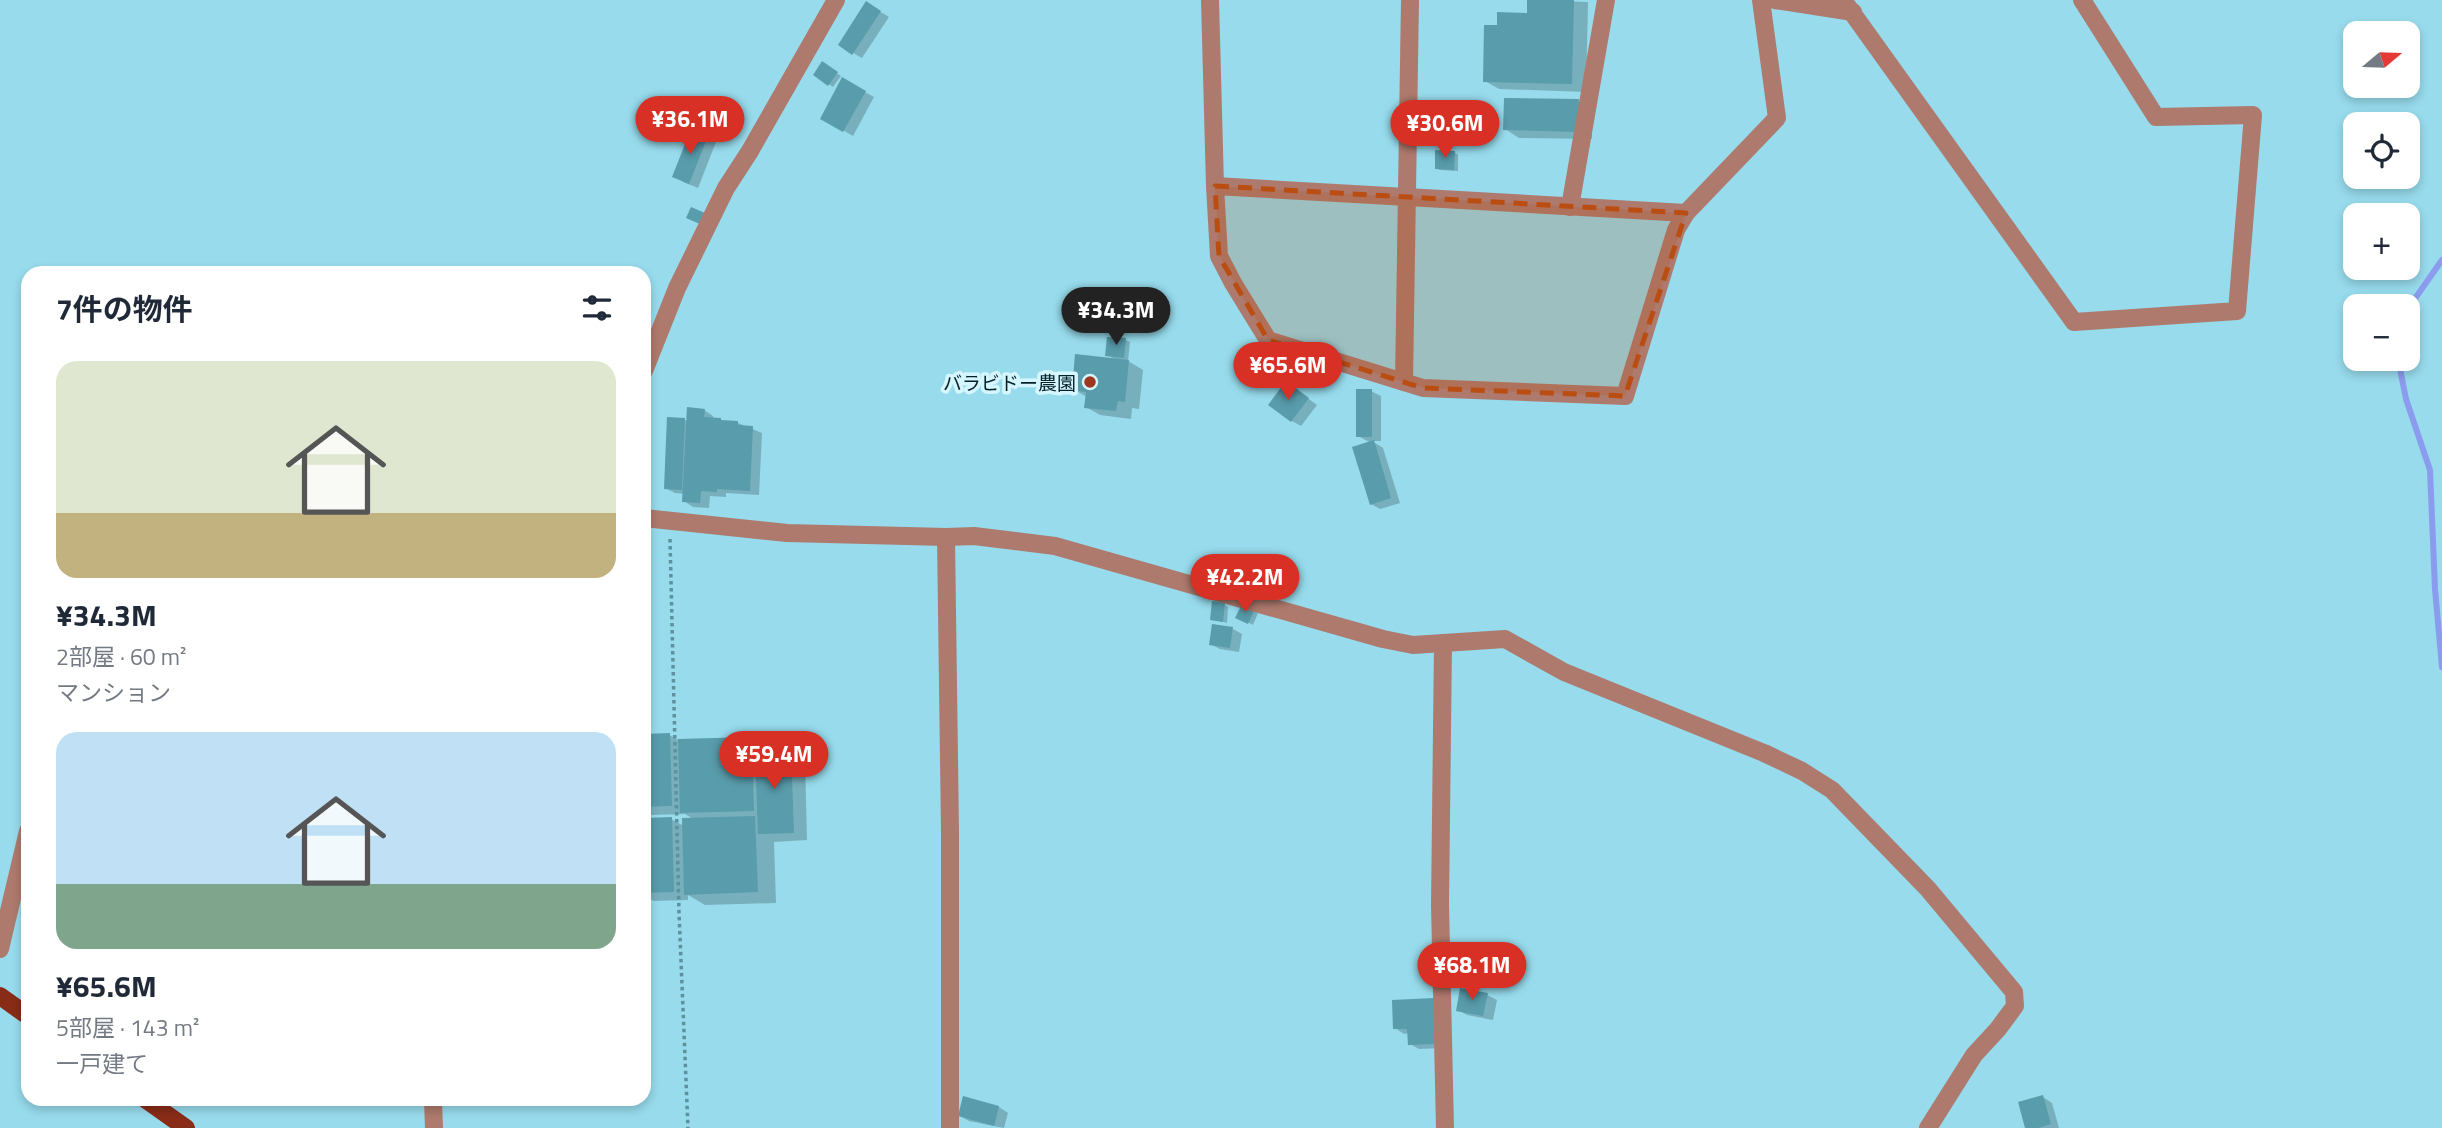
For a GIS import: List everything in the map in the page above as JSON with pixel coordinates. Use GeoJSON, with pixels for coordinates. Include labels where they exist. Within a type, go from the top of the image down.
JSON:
{"type":"FeatureCollection","features":[{"type":"Feature","properties":{"kind":"main road"},"geometry":{"type":"LineString","coordinates":[[0,996],[21,1011]]}},
{"type":"Feature","properties":{"kind":"main road"},"geometry":{"type":"LineString","coordinates":[[155,1106],[186,1128]]}},
{"type":"Feature","properties":{"kind":"street"},"geometry":{"type":"LineString","coordinates":[[651,353],[677,288],[726,188],[757,140],[836,0]]}},
{"type":"Feature","properties":{"kind":"street"},"geometry":{"type":"LineString","coordinates":[[1210,0],[1219,256],[1268,340],[1423,388],[1625,396],[1676,230],[1686,213],[1777,118],[1760,0]]}},
{"type":"Feature","properties":{"kind":"street"},"geometry":{"type":"LineString","coordinates":[[1404,382],[1410,0]]}},
{"type":"Feature","properties":{"kind":"street"},"geometry":{"type":"LineString","coordinates":[[1570,207],[1606,0]]}},
{"type":"Feature","properties":{"kind":"street"},"geometry":{"type":"LineString","coordinates":[[1775,0],[1848,6],[2074,322],[2237,311],[2253,115],[2156,117],[2082,0]]}},
{"type":"Feature","properties":{"kind":"street"},"geometry":{"type":"LineString","coordinates":[[1215,186],[1686,213]]}},
{"type":"Feature","properties":{"kind":"street"},"geometry":{"type":"LineString","coordinates":[[651,519],[787,533],[974,536],[1055,546],[1382,639],[1413,645],[1505,639],[1564,672],[1802,771],[1832,790],[1928,889],[2014,992],[2015,1006],[1974,1055],[1928,1128]]}},
{"type":"Feature","properties":{"kind":"street"},"geometry":{"type":"LineString","coordinates":[[946,537],[950,1128]]}},
{"type":"Feature","properties":{"kind":"street"},"geometry":{"type":"LineString","coordinates":[[1443,643],[1440,905],[1445,1128]]}},
{"type":"Feature","properties":{"kind":"street"},"geometry":{"type":"LineString","coordinates":[[0,949],[21,860]]}},
{"type":"Feature","properties":{"kind":"street"},"geometry":{"type":"LineString","coordinates":[[433,1106],[434,1128]]}},
{"type":"Feature","properties":{"kind":"path"},"geometry":{"type":"LineString","coordinates":[[670,520],[679,913],[688,1128]]}},
{"type":"Feature","properties":{"kind":"highlighted area"},"geometry":{"type":"Polygon","coordinates":[[[1215,186],[1686,213],[1625,396],[1423,388],[1268,340],[1219,256],[1215,186]]]}},
{"type":"Feature","properties":{"kind":"building"},"geometry":{"type":"Polygon","coordinates":[[[1527,0],[1574,0],[1572,84],[1483,82],[1484,25],[1497,25],[1497,12],[1527,13],[1527,0]]]}},
{"type":"Feature","properties":{"kind":"building"},"geometry":{"type":"Polygon","coordinates":[[[866,1],[881,11],[852,55],[838,45],[866,1]]]}},
{"type":"Feature","properties":{"kind":"building"},"geometry":{"type":"Polygon","coordinates":[[[822,61],[838,72],[828,86],[813,75],[822,61]]]}},
{"type":"Feature","properties":{"kind":"building"},"geometry":{"type":"Polygon","coordinates":[[[842,77],[866,91],[843,132],[820,119],[842,77]]]}},
{"type":"Feature","properties":{"kind":"building"},"geometry":{"type":"Polygon","coordinates":[[[1504,98],[1579,99],[1578,132],[1503,130],[1504,98]]]}},
{"type":"Feature","properties":{"kind":"building"},"geometry":{"type":"Polygon","coordinates":[[[691,129],[708,136],[689,184],[672,177],[691,129]]]}},
{"type":"Feature","properties":{"kind":"building"},"geometry":{"type":"Polygon","coordinates":[[[1435,150],[1455,151],[1454,170],[1435,169],[1435,150]]]}},
{"type":"Feature","properties":{"kind":"building"},"geometry":{"type":"Polygon","coordinates":[[[691,207],[705,213],[700,224],[686,218],[691,207]]]}},
{"type":"Feature","properties":{"kind":"building"},"geometry":{"type":"Polygon","coordinates":[[[1107,337],[1126,338],[1124,358],[1105,356],[1107,337]]]}},
{"type":"Feature","properties":{"kind":"building"},"geometry":{"type":"Polygon","coordinates":[[[1075,354],[1129,360],[1125,402],[1118,401],[1116,411],[1084,408],[1086,392],[1072,390],[1075,354]]]}},
{"type":"Feature","properties":{"kind":"building"},"geometry":{"type":"Polygon","coordinates":[[[1286,381],[1309,398],[1291,422],[1268,405],[1286,381]]]}},
{"type":"Feature","properties":{"kind":"building"},"geometry":{"type":"Polygon","coordinates":[[[1356,389],[1372,389],[1372,437],[1356,437],[1356,389]]]}},
{"type":"Feature","properties":{"kind":"building"},"geometry":{"type":"Polygon","coordinates":[[[687,407],[705,409],[704,417],[738,421],[738,425],[753,426],[750,491],[701,491],[700,503],[682,502],[687,407]]]}},
{"type":"Feature","properties":{"kind":"building"},"geometry":{"type":"Polygon","coordinates":[[[667,417],[685,418],[682,490],[664,489],[667,417]]]}},
{"type":"Feature","properties":{"kind":"building"},"geometry":{"type":"Polygon","coordinates":[[[1374,440],[1391,498],[1370,505],[1352,447],[1374,440]]]}},
{"type":"Feature","properties":{"kind":"building"},"geometry":{"type":"Polygon","coordinates":[[[1212,601],[1225,603],[1223,622],[1210,620],[1212,601]]]}},
{"type":"Feature","properties":{"kind":"building"},"geometry":{"type":"Polygon","coordinates":[[[1242,604],[1255,609],[1248,624],[1235,618],[1242,604]]]}},
{"type":"Feature","properties":{"kind":"building"},"geometry":{"type":"Polygon","coordinates":[[[1212,624],[1233,627],[1230,648],[1209,645],[1212,624]]]}},
{"type":"Feature","properties":{"kind":"building"},"geometry":{"type":"Polygon","coordinates":[[[670,733],[672,806],[651,807],[651,734],[670,733]]]}},
{"type":"Feature","properties":{"kind":"building"},"geometry":{"type":"Polygon","coordinates":[[[752,737],[754,811],[680,813],[678,739],[752,737]]]}},
{"type":"Feature","properties":{"kind":"building"},"geometry":{"type":"Polygon","coordinates":[[[791,749],[794,833],[758,834],[755,750],[791,749]]]}},
{"type":"Feature","properties":{"kind":"building"},"geometry":{"type":"Polygon","coordinates":[[[755,816],[758,892],[684,895],[682,818],[755,816]]]}},
{"type":"Feature","properties":{"kind":"building"},"geometry":{"type":"Polygon","coordinates":[[[672,817],[674,892],[651,893],[651,818],[672,817]]]}},
{"type":"Feature","properties":{"kind":"building"},"geometry":{"type":"Polygon","coordinates":[[[1460,988],[1488,993],[1483,1016],[1456,1011],[1460,988]]]}},
{"type":"Feature","properties":{"kind":"building"},"geometry":{"type":"Polygon","coordinates":[[[1434,998],[1436,1044],[1408,1045],[1407,1029],[1393,1029],[1392,1000],[1434,998]]]}},
{"type":"Feature","properties":{"kind":"building"},"geometry":{"type":"Polygon","coordinates":[[[2043,1095],[2051,1124],[2025,1128],[2018,1102],[2043,1095]]]}},
{"type":"Feature","properties":{"kind":"building"},"geometry":{"type":"Polygon","coordinates":[[[963,1096],[999,1106],[994,1126],[958,1116],[963,1096]]]}},
{"type":"Feature","properties":{"kind":"waterway"},"geometry":{"type":"LineString","coordinates":[[2418,294],[2442,260]]}},
{"type":"Feature","properties":{"kind":"waterway"},"geometry":{"type":"LineString","coordinates":[[2400,371],[2406,399],[2430,470],[2435,589],[2442,667]]}},
{"type":"Feature","properties":{"kind":"place","name":"バラビドー農園"},"geometry":{"type":"Point","coordinates":[1090,382]}}]}
